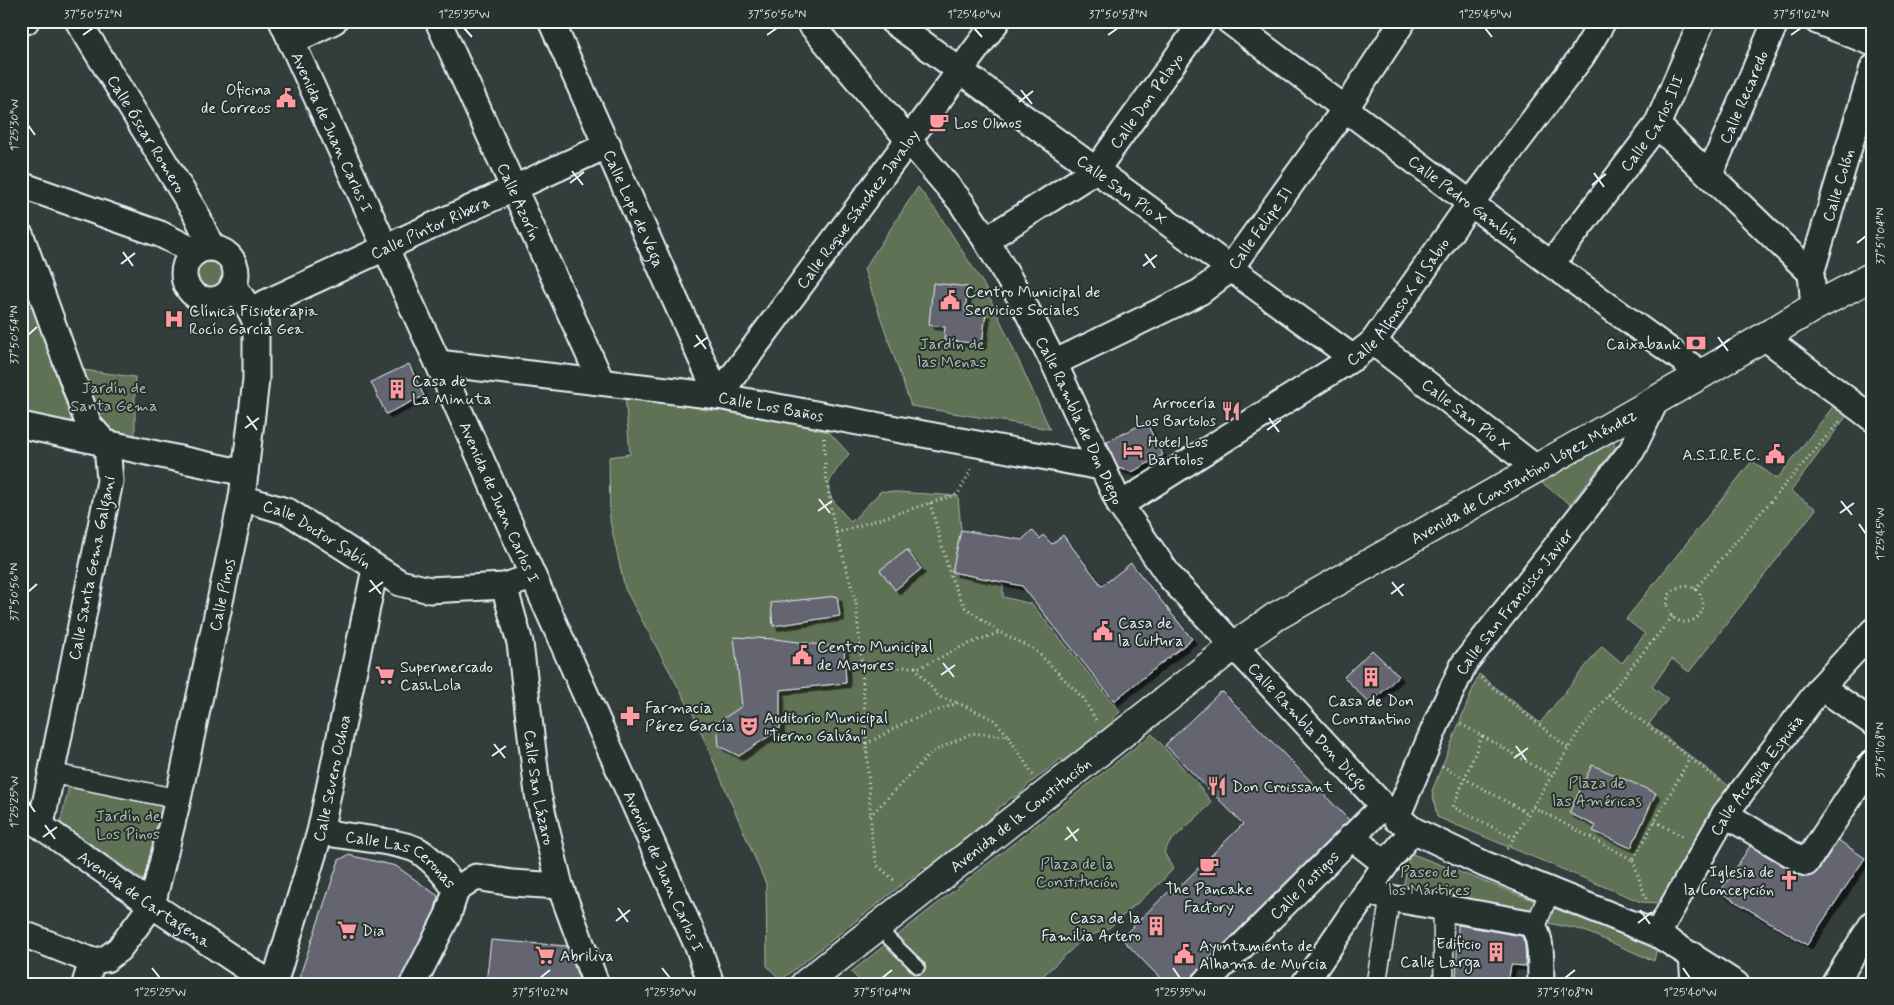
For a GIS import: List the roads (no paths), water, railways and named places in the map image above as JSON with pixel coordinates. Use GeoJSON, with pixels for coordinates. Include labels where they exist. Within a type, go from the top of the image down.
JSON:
{"type":"FeatureCollection","features":[{"type":"Feature","properties":{"kind":"main road","name":"Avenida de Constantino López Méndez"},"geometry":{"type":"LineString","coordinates":[[1235,645],[1275,617],[1702,374],[1763,336],[1873,276]]}},
{"type":"Feature","properties":{"kind":"main road","name":"Avenida de la Constitución"},"geometry":{"type":"LineString","coordinates":[[805,984],[1235,645]]}},
{"type":"Feature","properties":{"kind":"street"},"geometry":{"type":"LineString","coordinates":[[21,23],[26,21]]}},
{"type":"Feature","properties":{"kind":"street","name":"Calle Óscar Romero"},"geometry":{"type":"LineString","coordinates":[[78,21],[195,212],[204,250]]}},
{"type":"Feature","properties":{"kind":"street"},"geometry":{"type":"LineString","coordinates":[[286,32],[334,21]]}},
{"type":"Feature","properties":{"kind":"street","name":"Calle Azorín"},"geometry":{"type":"LineString","coordinates":[[438,21],[601,381]]}},
{"type":"Feature","properties":{"kind":"street","name":"Calle Lope de Vega"},"geometry":{"type":"LineString","coordinates":[[551,21],[718,396]]}},
{"type":"Feature","properties":{"kind":"street","name":"Calle Rambla de Don Diego"},"geometry":{"type":"LineString","coordinates":[[808,21],[960,202],[986,240],[1021,298],[1054,363],[1120,505],[1170,577],[1235,645]]}},
{"type":"Feature","properties":{"kind":"street","name":"Calle San Pío X"},"geometry":{"type":"LineString","coordinates":[[892,21],[1229,270],[1353,358]]}},
{"type":"Feature","properties":{"kind":"street","name":"Calle Roque Sánchez Javaloy"},"geometry":{"type":"LineString","coordinates":[[718,396],[909,142],[997,21]]}},
{"type":"Feature","properties":{"kind":"street","name":"Calle Don Pelayo"},"geometry":{"type":"LineString","coordinates":[[986,240],[1096,170],[1203,21]]}},
{"type":"Feature","properties":{"kind":"street","name":"Calle Pedro Gambín"},"geometry":{"type":"LineString","coordinates":[[1229,21],[1470,204],[1702,374]]}},
{"type":"Feature","properties":{"kind":"street","name":"Calle Felipe II"},"geometry":{"type":"LineString","coordinates":[[1054,363],[1200,292],[1229,270],[1345,109],[1403,21]]}},
{"type":"Feature","properties":{"kind":"street","name":"Calle Alfonso X el Sabio"},"geometry":{"type":"LineString","coordinates":[[1120,505],[1353,358],[1373,342],[1470,204],[1582,56],[1603,21]]}},
{"type":"Feature","properties":{"kind":"street","name":"Calle Carlos III"},"geometry":{"type":"LineString","coordinates":[[1551,264],[1657,124],[1702,21]]}},
{"type":"Feature","properties":{"kind":"street","name":"Calle Recaredo"},"geometry":{"type":"LineString","coordinates":[[1710,174],[1776,21]]}},
{"type":"Feature","properties":{"kind":"street"},"geometry":{"type":"LineString","coordinates":[[1817,21],[1873,43]]}},
{"type":"Feature","properties":{"kind":"street","name":"Avenida de Juan Carlos I"},"geometry":{"type":"LineString","coordinates":[[286,32],[534,576],[699,949],[711,984]]}},
{"type":"Feature","properties":{"kind":"street","name":"Calle Colón"},"geometry":{"type":"LineString","coordinates":[[1811,272],[1873,68]]}},
{"type":"Feature","properties":{"kind":"street"},"geometry":{"type":"LineString","coordinates":[[1657,124],[1811,272],[1814,307]]}},
{"type":"Feature","properties":{"kind":"street","name":"Calle Pintor Ribera"},"geometry":{"type":"LineString","coordinates":[[250,310],[608,146]]}},
{"type":"Feature","properties":{"kind":"street"},"geometry":{"type":"LineString","coordinates":[[21,185],[204,250],[220,250],[232,261],[236,277],[233,285],[221,297],[204,299],[196,296],[185,282],[185,265],[204,250]]}},
{"type":"Feature","properties":{"kind":"street"},"geometry":{"type":"LineString","coordinates":[[22,248],[89,425],[107,445]]}},
{"type":"Feature","properties":{"kind":"street","name":"Calle Pinos"},"geometry":{"type":"LineString","coordinates":[[152,905],[178,799],[242,498],[257,358],[255,320],[233,285]]}},
{"type":"Feature","properties":{"kind":"street"},"geometry":{"type":"LineString","coordinates":[[1763,336],[1863,412]]}},
{"type":"Feature","properties":{"kind":"street","name":"Calle San Pío X"},"geometry":{"type":"LineString","coordinates":[[1373,342],[1536,468]]}},
{"type":"Feature","properties":{"kind":"street","name":"Calle Los Baños"},"geometry":{"type":"LineString","coordinates":[[438,363],[718,396],[1101,467]]}},
{"type":"Feature","properties":{"kind":"street","name":"Calle San Francisco Javier"},"geometry":{"type":"LineString","coordinates":[[1397,818],[1441,713],[1464,664],[1632,450],[1656,400]]}},
{"type":"Feature","properties":{"kind":"street"},"geometry":{"type":"LineString","coordinates":[[21,425],[107,445],[245,473]]}},
{"type":"Feature","properties":{"kind":"street","name":"Calle Santa Gema Galgani"},"geometry":{"type":"LineString","coordinates":[[31,818],[51,773],[110,481],[107,445]]}},
{"type":"Feature","properties":{"kind":"street","name":"Calle Doctor Sabín"},"geometry":{"type":"LineString","coordinates":[[242,498],[289,512],[314,526],[375,569],[400,584],[430,590],[504,586],[534,576]]}},
{"type":"Feature","properties":{"kind":"street","name":"Calle Severo Ochoa"},"geometry":{"type":"LineString","coordinates":[[265,982],[320,832],[375,569]]}},
{"type":"Feature","properties":{"kind":"street","name":"Calle San Lázaro"},"geometry":{"type":"LineString","coordinates":[[504,586],[520,644],[538,794],[560,886],[596,984]]}},
{"type":"Feature","properties":{"kind":"street","name":"Calle Acequia Espuña"},"geometry":{"type":"LineString","coordinates":[[1657,934],[1704,850],[1732,805],[1821,687],[1873,631]]}},
{"type":"Feature","properties":{"kind":"street","name":"Calle Rambla Don Diego"},"geometry":{"type":"LineString","coordinates":[[1235,645],[1397,818]]}},
{"type":"Feature","properties":{"kind":"street"},"geometry":{"type":"LineString","coordinates":[[1821,687],[1873,723]]}},
{"type":"Feature","properties":{"kind":"street"},"geometry":{"type":"LineString","coordinates":[[1732,805],[1806,863],[1873,762]]}},
{"type":"Feature","properties":{"kind":"street"},"geometry":{"type":"LineString","coordinates":[[51,773],[178,799]]}},
{"type":"Feature","properties":{"kind":"street","name":"Avenida de Cartagena"},"geometry":{"type":"LineString","coordinates":[[31,818],[152,905],[265,982]]}},
{"type":"Feature","properties":{"kind":"street"},"geometry":{"type":"LineString","coordinates":[[1376,984],[1378,895],[1397,818],[1496,869],[1657,934],[1733,983]]}},
{"type":"Feature","properties":{"kind":"street","name":"Calle Postigos"},"geometry":{"type":"LineString","coordinates":[[1204,984],[1351,837],[1397,818]]}},
{"type":"Feature","properties":{"kind":"street","name":"Calle Las Ceronas"},"geometry":{"type":"LineString","coordinates":[[320,832],[402,845],[419,851],[449,880],[456,890],[476,877],[512,883],[560,886]]}},
{"type":"Feature","properties":{"kind":"street"},"geometry":{"type":"LineString","coordinates":[[1351,837],[1386,864]]}},
{"type":"Feature","properties":{"kind":"street"},"geometry":{"type":"LineString","coordinates":[[413,984],[448,915],[456,890]]}},
{"type":"Feature","properties":{"kind":"street"},"geometry":{"type":"LineString","coordinates":[[1541,984],[1535,928],[1550,890]]}},
{"type":"Feature","properties":{"kind":"street"},"geometry":{"type":"LineString","coordinates":[[1378,895],[1529,923],[1535,928]]}},
{"type":"Feature","properties":{"kind":"street"},"geometry":{"type":"LineString","coordinates":[[1304,984],[1378,895]]}},
{"type":"Feature","properties":{"kind":"street"},"geometry":{"type":"LineString","coordinates":[[21,933],[89,973],[119,949],[152,905]]}},
{"type":"Feature","properties":{"kind":"street"},"geometry":{"type":"LineString","coordinates":[[1442,908],[1444,984]]}},
{"type":"Feature","properties":{"kind":"street"},"geometry":{"type":"LineString","coordinates":[[1834,984],[1873,923]]}},
{"type":"Feature","properties":{"kind":"street"},"geometry":{"type":"LineString","coordinates":[[1692,955],[1694,984]]}},
{"type":"Feature","properties":{"kind":"lane"},"geometry":{"type":"LineString","coordinates":[[877,927],[918,967]]}},
{"type":"Feature","properties":{"kind":"place","name":"Oficina de Correos"},"geometry":{"type":"Point","coordinates":[286,98]}},
{"type":"Feature","properties":{"kind":"place","name":"Los Olmos"},"geometry":{"type":"Point","coordinates":[939,122]}},
{"type":"Feature","properties":{"kind":"place","name":"Centro Municipal de Servicios Sociales"},"geometry":{"type":"Point","coordinates":[950,300]}},
{"type":"Feature","properties":{"kind":"place","name":"Clínica Fisioterapia Rocío García Gea"},"geometry":{"type":"Point","coordinates":[174,319]}},
{"type":"Feature","properties":{"kind":"place","name":"Caixabank"},"geometry":{"type":"Point","coordinates":[1696,343]}},
{"type":"Feature","properties":{"kind":"place","name":"Casa de La Minuta"},"geometry":{"type":"Point","coordinates":[397,389]}},
{"type":"Feature","properties":{"kind":"place","name":"Arrocería Los Bartolos"},"geometry":{"type":"Point","coordinates":[1231,411]}},
{"type":"Feature","properties":{"kind":"place","name":"Hotel Los Bartolos"},"geometry":{"type":"Point","coordinates":[1133,450]}},
{"type":"Feature","properties":{"kind":"place","name":"A.S.I.R.E.C."},"geometry":{"type":"Point","coordinates":[1775,454]}},
{"type":"Feature","properties":{"kind":"place","name":"Casa de la Cultura"},"geometry":{"type":"Point","coordinates":[1103,631]}},
{"type":"Feature","properties":{"kind":"place","name":"Centro Municipal de Mayores"},"geometry":{"type":"Point","coordinates":[802,655]}},
{"type":"Feature","properties":{"kind":"place","name":"Supermercado CashLola"},"geometry":{"type":"Point","coordinates":[385,675]}},
{"type":"Feature","properties":{"kind":"place","name":"Casa de Don Constantino"},"geometry":{"type":"Point","coordinates":[1371,677]}},
{"type":"Feature","properties":{"kind":"place","name":"Farmacia Pérez García"},"geometry":{"type":"Point","coordinates":[630,716]}},
{"type":"Feature","properties":{"kind":"place","name":"Auditorio Municipal \"Tierno Galván\""},"geometry":{"type":"Point","coordinates":[749,726]}},
{"type":"Feature","properties":{"kind":"place","name":"Don Croissant"},"geometry":{"type":"Point","coordinates":[1217,786]}},
{"type":"Feature","properties":{"kind":"place","name":"The Pancake Factory"},"geometry":{"type":"Point","coordinates":[1209,866]}},
{"type":"Feature","properties":{"kind":"place","name":"Iglesia de la Concepción"},"geometry":{"type":"Point","coordinates":[1789,880]}},
{"type":"Feature","properties":{"kind":"place","name":"Casa de la Familia Artero"},"geometry":{"type":"Point","coordinates":[1156,926]}},
{"type":"Feature","properties":{"kind":"place","name":"Dia"},"geometry":{"type":"Point","coordinates":[347,930]}},
{"type":"Feature","properties":{"kind":"place","name":"Edificio Calle Larga"},"geometry":{"type":"Point","coordinates":[1496,952]}},
{"type":"Feature","properties":{"kind":"place","name":"Ayuntamiento de Alhama de Murcia"},"geometry":{"type":"Point","coordinates":[1184,954]}},
{"type":"Feature","properties":{"kind":"place","name":"Abriliva"},"geometry":{"type":"Point","coordinates":[545,955]}},
{"type":"Feature","properties":{"kind":"park label","name":"Jardín de las Menas"},"geometry":{"type":"Point","coordinates":[952,352]}},
{"type":"Feature","properties":{"kind":"park label","name":"Jardín de Santa Gema"},"geometry":{"type":"Point","coordinates":[114,396]}},
{"type":"Feature","properties":{"kind":"park label","name":"Plaza de las Américas"},"geometry":{"type":"Point","coordinates":[1597,791]}},
{"type":"Feature","properties":{"kind":"park label","name":"Jardín de Los Pinos"},"geometry":{"type":"Point","coordinates":[128,824]}},
{"type":"Feature","properties":{"kind":"park label","name":"Plaza de la Constitución"},"geometry":{"type":"Point","coordinates":[1077,872]}},
{"type":"Feature","properties":{"kind":"park label","name":"Paseo de los Mártires"},"geometry":{"type":"Point","coordinates":[1429,880]}}]}
